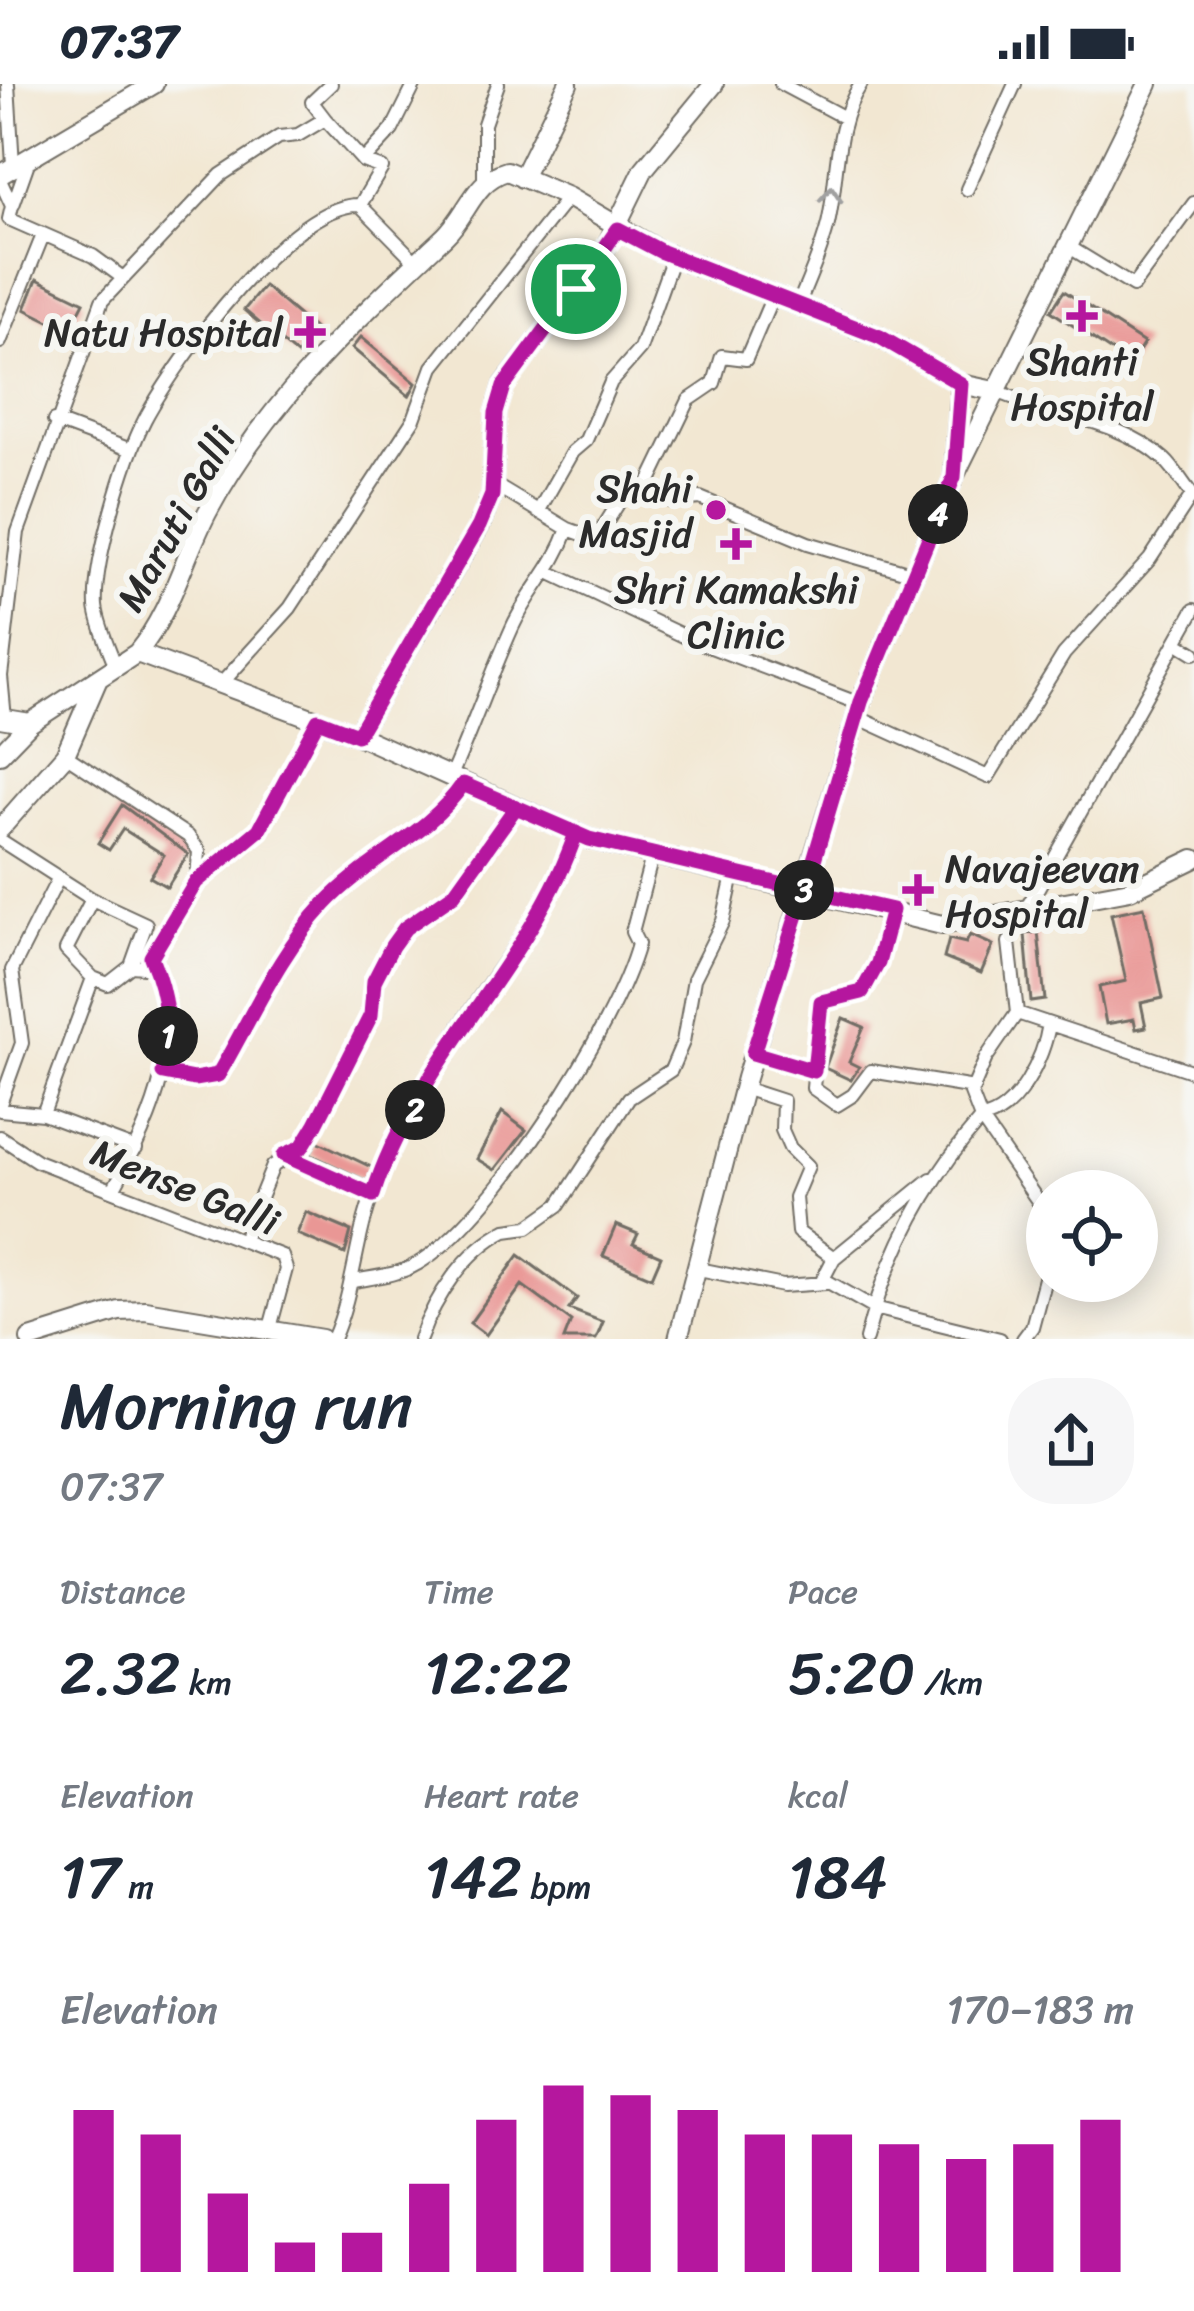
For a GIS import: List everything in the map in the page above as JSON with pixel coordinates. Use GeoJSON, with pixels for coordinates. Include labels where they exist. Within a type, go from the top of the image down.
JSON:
{"type":"FeatureCollection","features":[{"type":"Feature","properties":{"kind":"street"},"geometry":{"type":"LineString","coordinates":[[7,216],[11,168],[8,84]]}},
{"type":"Feature","properties":{"kind":"street"},"geometry":{"type":"LineString","coordinates":[[11,168],[154,84]]}},
{"type":"Feature","properties":{"kind":"street"},"geometry":{"type":"LineString","coordinates":[[331,84],[312,102],[363,160],[382,168],[360,206]]}},
{"type":"Feature","properties":{"kind":"street"},"geometry":{"type":"LineString","coordinates":[[363,160],[392,130],[415,84]]}},
{"type":"Feature","properties":{"kind":"street"},"geometry":{"type":"LineString","coordinates":[[498,84],[484,124],[484,181],[506,171],[568,196],[618,229],[673,256],[880,337],[961,384],[999,392],[1046,413],[1108,426],[1164,458],[1193,496],[1150,559],[1064,654],[988,776],[858,711],[549,572]]}},
{"type":"Feature","properties":{"kind":"street"},"geometry":{"type":"LineString","coordinates":[[522,178],[568,84]]}},
{"type":"Feature","properties":{"kind":"street"},"geometry":{"type":"LineString","coordinates":[[357,735],[479,526],[493,484],[496,413],[504,386],[618,229],[644,169],[714,84]]}},
{"type":"Feature","properties":{"kind":"street"},"geometry":{"type":"LineString","coordinates":[[781,84],[845,118]]}},
{"type":"Feature","properties":{"kind":"street"},"geometry":{"type":"LineString","coordinates":[[798,305],[829,219],[835,159],[845,118],[861,84]]}},
{"type":"Feature","properties":{"kind":"street"},"geometry":{"type":"LineString","coordinates":[[967,189],[1015,84]]}},
{"type":"Feature","properties":{"kind":"street"},"geometry":{"type":"LineString","coordinates":[[677,1339],[753,1053],[858,711],[954,477],[999,392],[1065,244],[1148,84]]}},
{"type":"Feature","properties":{"kind":"street"},"geometry":{"type":"LineString","coordinates":[[30,722],[3,718],[1,676],[18,532],[54,421],[102,302],[221,175],[278,137],[298,135],[325,119]]}},
{"type":"Feature","properties":{"kind":"street"},"geometry":{"type":"LineString","coordinates":[[7,216],[11,168]]}},
{"type":"Feature","properties":{"kind":"street","name":"Maruti Galli"},"geometry":{"type":"LineString","coordinates":[[137,653],[176,588],[207,514],[294,385],[414,260],[454,227],[484,181]]}},
{"type":"Feature","properties":{"kind":"street"},"geometry":{"type":"LineString","coordinates":[[221,684],[290,608],[414,419],[434,367],[568,196]]}},
{"type":"Feature","properties":{"kind":"street"},"geometry":{"type":"LineString","coordinates":[[1065,244],[1133,286],[1194,203]]}},
{"type":"Feature","properties":{"kind":"street"},"geometry":{"type":"LineString","coordinates":[[0,829],[65,755],[108,672],[96,607],[131,450],[147,415],[248,279],[312,222],[340,204],[360,206],[414,260]]}},
{"type":"Feature","properties":{"kind":"street"},"geometry":{"type":"LineString","coordinates":[[7,216],[93,256],[122,278]]}},
{"type":"Feature","properties":{"kind":"street"},"geometry":{"type":"LineString","coordinates":[[0,342],[43,236]]}},
{"type":"Feature","properties":{"kind":"street"},"geometry":{"type":"LineString","coordinates":[[538,512],[572,452],[586,440],[611,382],[640,349],[673,256]]}},
{"type":"Feature","properties":{"kind":"street"},"geometry":{"type":"LineString","coordinates":[[645,491],[689,400],[714,382],[722,356],[746,359],[773,296]]}},
{"type":"Feature","properties":{"kind":"street"},"geometry":{"type":"LineString","coordinates":[[954,477],[961,384]]}},
{"type":"Feature","properties":{"kind":"street"},"geometry":{"type":"LineString","coordinates":[[54,421],[131,450]]}},
{"type":"Feature","properties":{"kind":"street"},"geometry":{"type":"LineString","coordinates":[[493,484],[568,529],[596,539],[624,494],[645,491],[670,501],[700,498],[808,543],[914,574]]}},
{"type":"Feature","properties":{"kind":"street"},"geometry":{"type":"LineString","coordinates":[[163,1073],[194,1079],[218,1075],[293,941],[372,863],[440,817],[513,626],[549,572],[568,529]]}},
{"type":"Feature","properties":{"kind":"street"},"geometry":{"type":"LineString","coordinates":[[1025,911],[1194,610]]}},
{"type":"Feature","properties":{"kind":"street"},"geometry":{"type":"LineString","coordinates":[[1176,642],[1194,652]]}},
{"type":"Feature","properties":{"kind":"street"},"geometry":{"type":"LineString","coordinates":[[0,754],[30,722],[137,653],[357,735],[576,833],[942,925],[1130,890],[1194,859]]}},
{"type":"Feature","properties":{"kind":"street"},"geometry":{"type":"LineString","coordinates":[[131,966],[144,967],[196,882],[259,830],[318,720]]}},
{"type":"Feature","properties":{"kind":"street"},"geometry":{"type":"LineString","coordinates":[[65,755],[188,836],[199,851],[196,882]]}},
{"type":"Feature","properties":{"kind":"street"},"geometry":{"type":"LineString","coordinates":[[243,1240],[273,1166],[302,1147],[316,1124],[371,1015],[374,981],[392,946],[405,928],[454,894],[516,807]]}},
{"type":"Feature","properties":{"kind":"street"},"geometry":{"type":"LineString","coordinates":[[333,1339],[355,1281],[373,1195],[450,1042],[564,868],[576,833]]}},
{"type":"Feature","properties":{"kind":"street"},"geometry":{"type":"LineString","coordinates":[[0,840],[92,899],[146,924],[131,966],[108,984],[93,978],[66,950],[92,899]]}},
{"type":"Feature","properties":{"kind":"street"},"geometry":{"type":"LineString","coordinates":[[355,1281],[418,1264],[442,1244],[497,1185],[569,1088],[631,972],[638,944],[632,932],[652,853]]}},
{"type":"Feature","properties":{"kind":"street"},"geometry":{"type":"LineString","coordinates":[[420,1339],[455,1275],[476,1250],[506,1230],[516,1232],[542,1220],[559,1205],[629,1098],[671,1070],[683,1042],[694,980],[723,921],[734,870]]}},
{"type":"Feature","properties":{"kind":"street"},"geometry":{"type":"LineString","coordinates":[[58,879],[12,970],[22,1043],[0,1107],[43,1114],[136,1149]]}},
{"type":"Feature","properties":{"kind":"street"},"geometry":{"type":"LineString","coordinates":[[892,910],[869,984],[862,992],[821,1002],[812,1088],[837,1105],[871,1071],[974,1088]]}},
{"type":"Feature","properties":{"kind":"street"},"geometry":{"type":"LineString","coordinates":[[1009,942],[1017,1012],[974,1088],[981,1119],[1026,1184]]}},
{"type":"Feature","properties":{"kind":"street"},"geometry":{"type":"LineString","coordinates":[[114,1188],[153,1114],[169,1050],[160,980],[151,957]]}},
{"type":"Feature","properties":{"kind":"street"},"geometry":{"type":"LineString","coordinates":[[43,1114],[93,978]]}},
{"type":"Feature","properties":{"kind":"street"},"geometry":{"type":"LineString","coordinates":[[1017,1012],[1194,1072]]}},
{"type":"Feature","properties":{"kind":"street"},"geometry":{"type":"LineString","coordinates":[[866,1339],[906,1229],[937,1174],[981,1119],[997,1116],[1012,1099],[1047,1047],[1049,1024]]}},
{"type":"Feature","properties":{"kind":"street"},"geometry":{"type":"LineString","coordinates":[[753,1053],[814,1071]]}},
{"type":"Feature","properties":{"kind":"street"},"geometry":{"type":"LineString","coordinates":[[743,1088],[783,1101],[782,1130],[790,1148],[808,1166],[795,1197],[798,1232],[834,1258]]}},
{"type":"Feature","properties":{"kind":"street","name":"Mense Galli"},"geometry":{"type":"LineString","coordinates":[[0,1137],[37,1161],[243,1240],[287,1263],[270,1328]]}},
{"type":"Feature","properties":{"kind":"street"},"geometry":{"type":"LineString","coordinates":[[284,1155],[373,1195]]}},
{"type":"Feature","properties":{"kind":"street"},"geometry":{"type":"LineString","coordinates":[[826,1283],[822,1274],[834,1258],[937,1174]]}},
{"type":"Feature","properties":{"kind":"street"},"geometry":{"type":"LineString","coordinates":[[694,1268],[783,1286],[826,1283],[874,1308],[1000,1339]]}},
{"type":"Feature","properties":{"kind":"street"},"geometry":{"type":"LineString","coordinates":[[1023,1339],[1032,1327],[1039,1302]]}},
{"type":"Feature","properties":{"kind":"street"},"geometry":{"type":"LineString","coordinates":[[30,1339],[119,1312],[145,1310],[322,1339]]}},
{"type":"Feature","properties":{"kind":"building"},"geometry":{"type":"Polygon","coordinates":[[[37,279],[84,302],[69,331],[25,309],[37,279]]]}},
{"type":"Feature","properties":{"kind":"building"},"geometry":{"type":"Polygon","coordinates":[[[264,286],[317,331],[297,355],[244,310],[264,286]]]}},
{"type":"Feature","properties":{"kind":"building"},"geometry":{"type":"Polygon","coordinates":[[[1064,291],[1144,343],[1131,364],[1051,311],[1064,291]]]}},
{"type":"Feature","properties":{"kind":"building"},"geometry":{"type":"Polygon","coordinates":[[[361,337],[416,383],[409,396],[352,348],[361,337]]]}},
{"type":"Feature","properties":{"kind":"building"},"geometry":{"type":"Polygon","coordinates":[[[122,805],[188,854],[167,887],[150,877],[164,855],[123,829],[109,850],[98,843],[122,805]]]}},
{"type":"Feature","properties":{"kind":"building"},"geometry":{"type":"Polygon","coordinates":[[[1144,907],[1163,998],[1141,1003],[1146,1027],[1136,1029],[1134,1019],[1106,1024],[1099,987],[1126,981],[1111,914],[1144,907]]]}},
{"type":"Feature","properties":{"kind":"building"},"geometry":{"type":"Polygon","coordinates":[[[1038,932],[1045,1000],[1031,1002],[1025,934],[1038,932]]]}},
{"type":"Feature","properties":{"kind":"building"},"geometry":{"type":"Polygon","coordinates":[[[970,935],[993,945],[981,973],[944,958],[949,939],[966,943],[970,935]]]}},
{"type":"Feature","properties":{"kind":"building"},"geometry":{"type":"Polygon","coordinates":[[[843,1018],[864,1027],[849,1062],[859,1067],[851,1080],[825,1068],[843,1018]]]}},
{"type":"Feature","properties":{"kind":"building"},"geometry":{"type":"Polygon","coordinates":[[[502,1112],[526,1130],[495,1170],[477,1159],[502,1112]]]}},
{"type":"Feature","properties":{"kind":"building"},"geometry":{"type":"Polygon","coordinates":[[[317,1141],[373,1168],[367,1181],[310,1154],[317,1141]]]}},
{"type":"Feature","properties":{"kind":"building"},"geometry":{"type":"Polygon","coordinates":[[[306,1212],[351,1231],[345,1254],[297,1234],[306,1212]]]}},
{"type":"Feature","properties":{"kind":"building"},"geometry":{"type":"Polygon","coordinates":[[[616,1225],[638,1234],[633,1244],[661,1256],[652,1277],[603,1256],[616,1225]]]}},
{"type":"Feature","properties":{"kind":"building"},"geometry":{"type":"Polygon","coordinates":[[[519,1255],[577,1298],[569,1309],[603,1322],[596,1339],[564,1339],[571,1321],[522,1285],[486,1335],[470,1323],[519,1255]]]}},
{"type":"Feature","properties":{"kind":"place","name":"Shanti Hospital"},"geometry":{"type":"Point","coordinates":[1082,316]}},
{"type":"Feature","properties":{"kind":"place","name":"Natu Hospital"},"geometry":{"type":"Point","coordinates":[310,332]}},
{"type":"Feature","properties":{"kind":"place","name":"Shahi Masjid"},"geometry":{"type":"Point","coordinates":[716,510]}},
{"type":"Feature","properties":{"kind":"place","name":"Shri Kamakshi Clinic"},"geometry":{"type":"Point","coordinates":[736,544]}},
{"type":"Feature","properties":{"kind":"place","name":"Navajeevan Hospital"},"geometry":{"type":"Point","coordinates":[918,890]}},
{"type":"Feature","properties":{"kind":"route"},"geometry":{"type":"LineString","coordinates":[[576,289],[504,386],[496,413],[492,495],[479,526],[417,625],[357,735],[318,720],[259,830],[196,882],[151,957],[160,980],[167,1027],[169,1050],[163,1073],[194,1079],[218,1075],[293,941],[328,900],[440,817],[463,784],[576,833],[564,868],[450,1042],[373,1195],[284,1155],[302,1147],[316,1124],[371,1015],[374,981],[392,946],[405,928],[454,894],[516,807],[576,833],[589,839],[805,890],[753,1053],[814,1071],[821,1002],[834,994],[862,992],[887,934],[892,910],[805,890],[861,702],[954,477],[961,384],[880,337],[662,252],[618,229],[576,289]]}}]}
